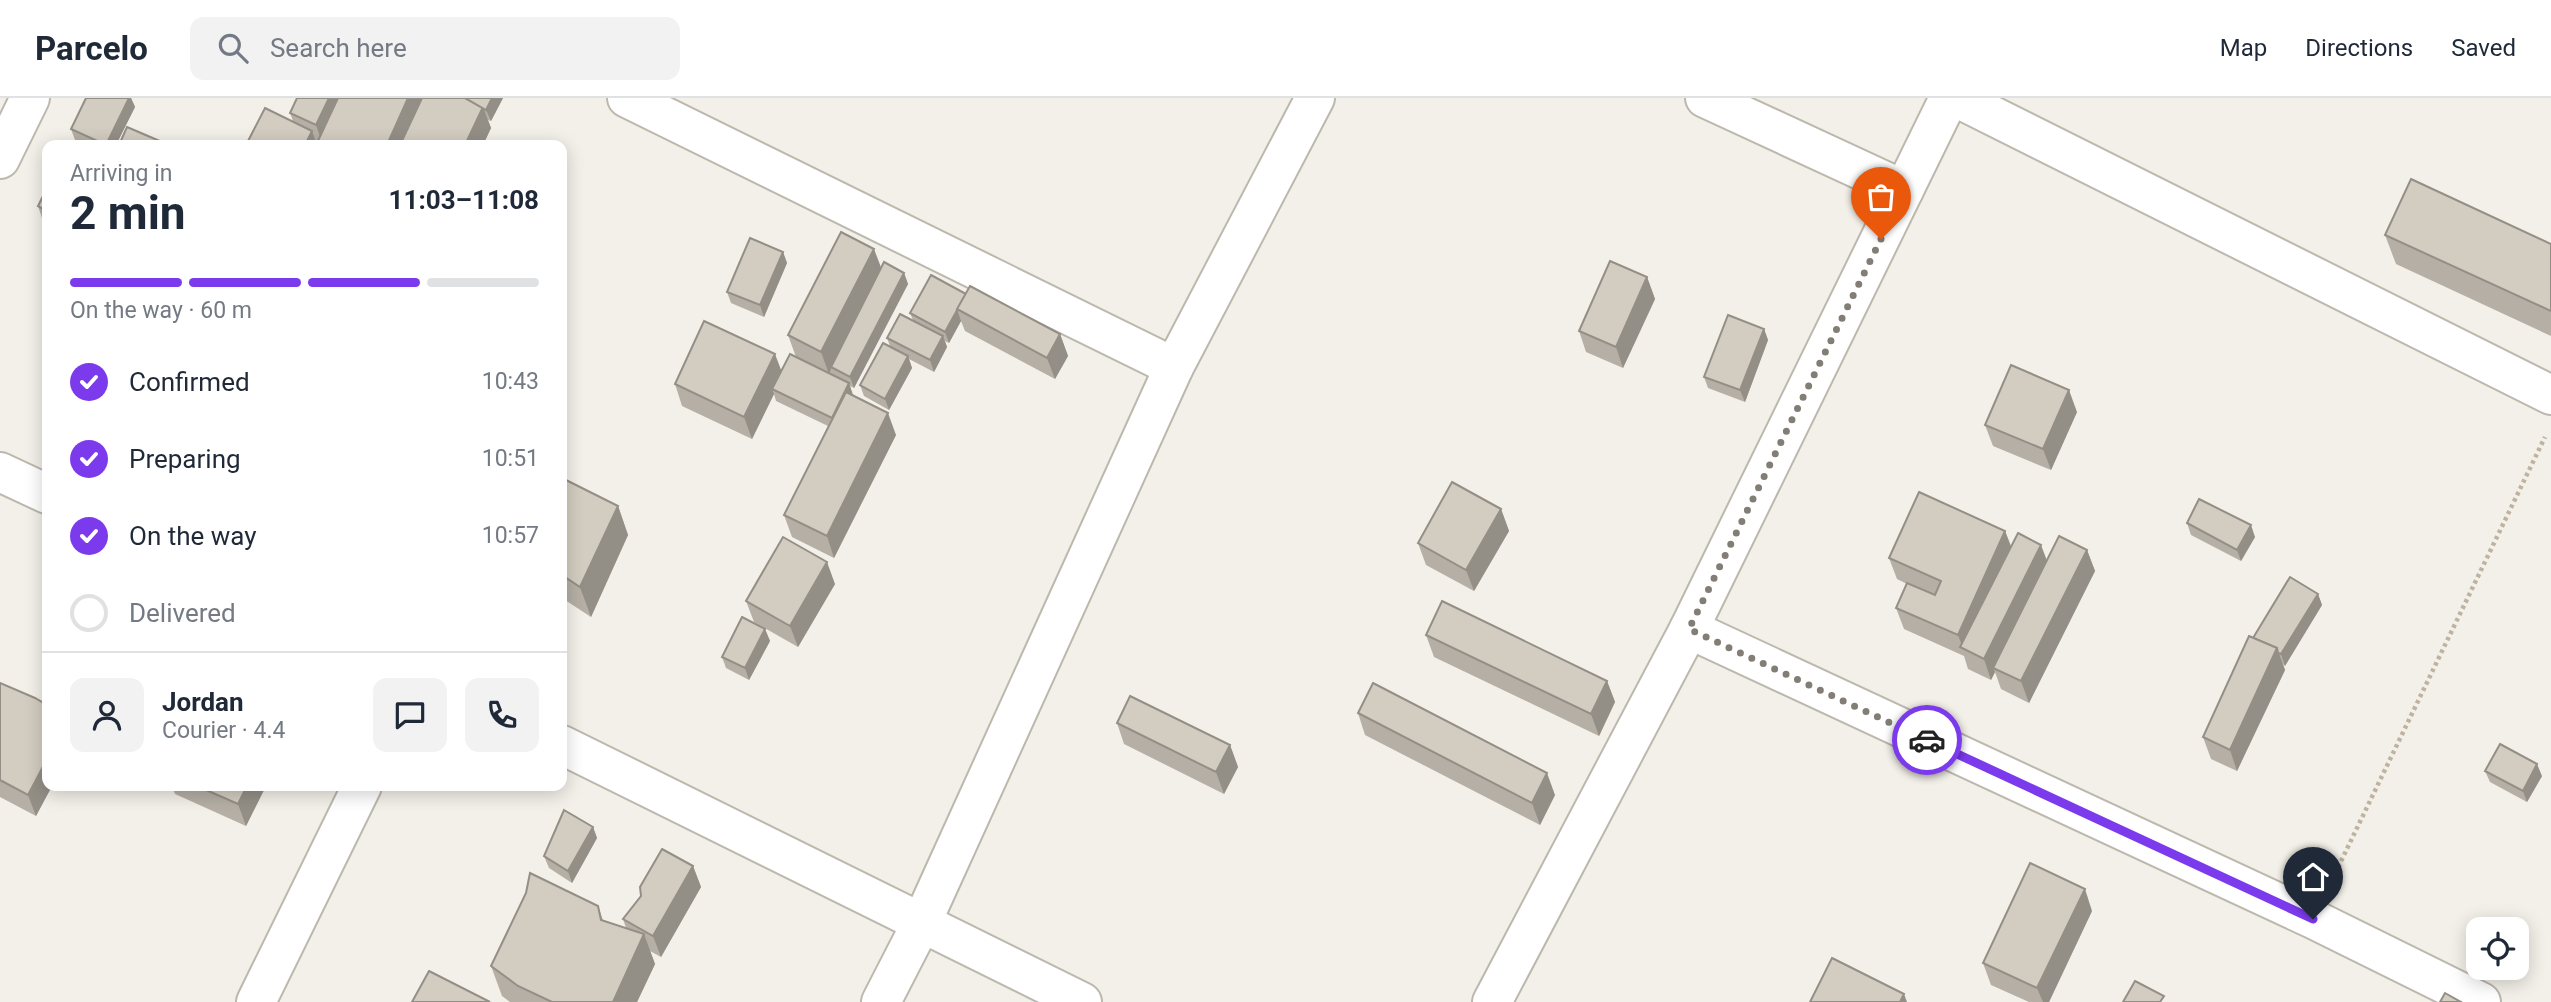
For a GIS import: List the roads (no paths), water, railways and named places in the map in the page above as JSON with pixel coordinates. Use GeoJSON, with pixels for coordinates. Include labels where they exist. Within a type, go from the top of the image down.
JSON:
{"type":"FeatureCollection","features":[{"type":"Feature","properties":{"kind":"street"},"geometry":{"type":"LineString","coordinates":[[0,159],[30,98]]}},
{"type":"Feature","properties":{"kind":"street"},"geometry":{"type":"LineString","coordinates":[[627,98],[686,110],[1174,367]]}},
{"type":"Feature","properties":{"kind":"street"},"geometry":{"type":"LineString","coordinates":[[881,1002],[921,924],[1174,367],[1315,98]]}},
{"type":"Feature","properties":{"kind":"street"},"geometry":{"type":"LineString","coordinates":[[1705,98],[1904,190]]}},
{"type":"Feature","properties":{"kind":"street"},"geometry":{"type":"LineString","coordinates":[[1492,1002],[1689,629],[1949,98]]}},
{"type":"Feature","properties":{"kind":"street"},"geometry":{"type":"LineString","coordinates":[[1957,98],[2551,395]]}},
{"type":"Feature","properties":{"kind":"street"},"geometry":{"type":"LineString","coordinates":[[0,472],[42,492]]}},
{"type":"Feature","properties":{"kind":"street"},"geometry":{"type":"LineString","coordinates":[[1689,629],[2313,919],[2481,1002]]}},
{"type":"Feature","properties":{"kind":"street"},"geometry":{"type":"LineString","coordinates":[[567,747],[1082,1002]]}},
{"type":"Feature","properties":{"kind":"street"},"geometry":{"type":"LineString","coordinates":[[256,1002],[360,791]]}}]}
